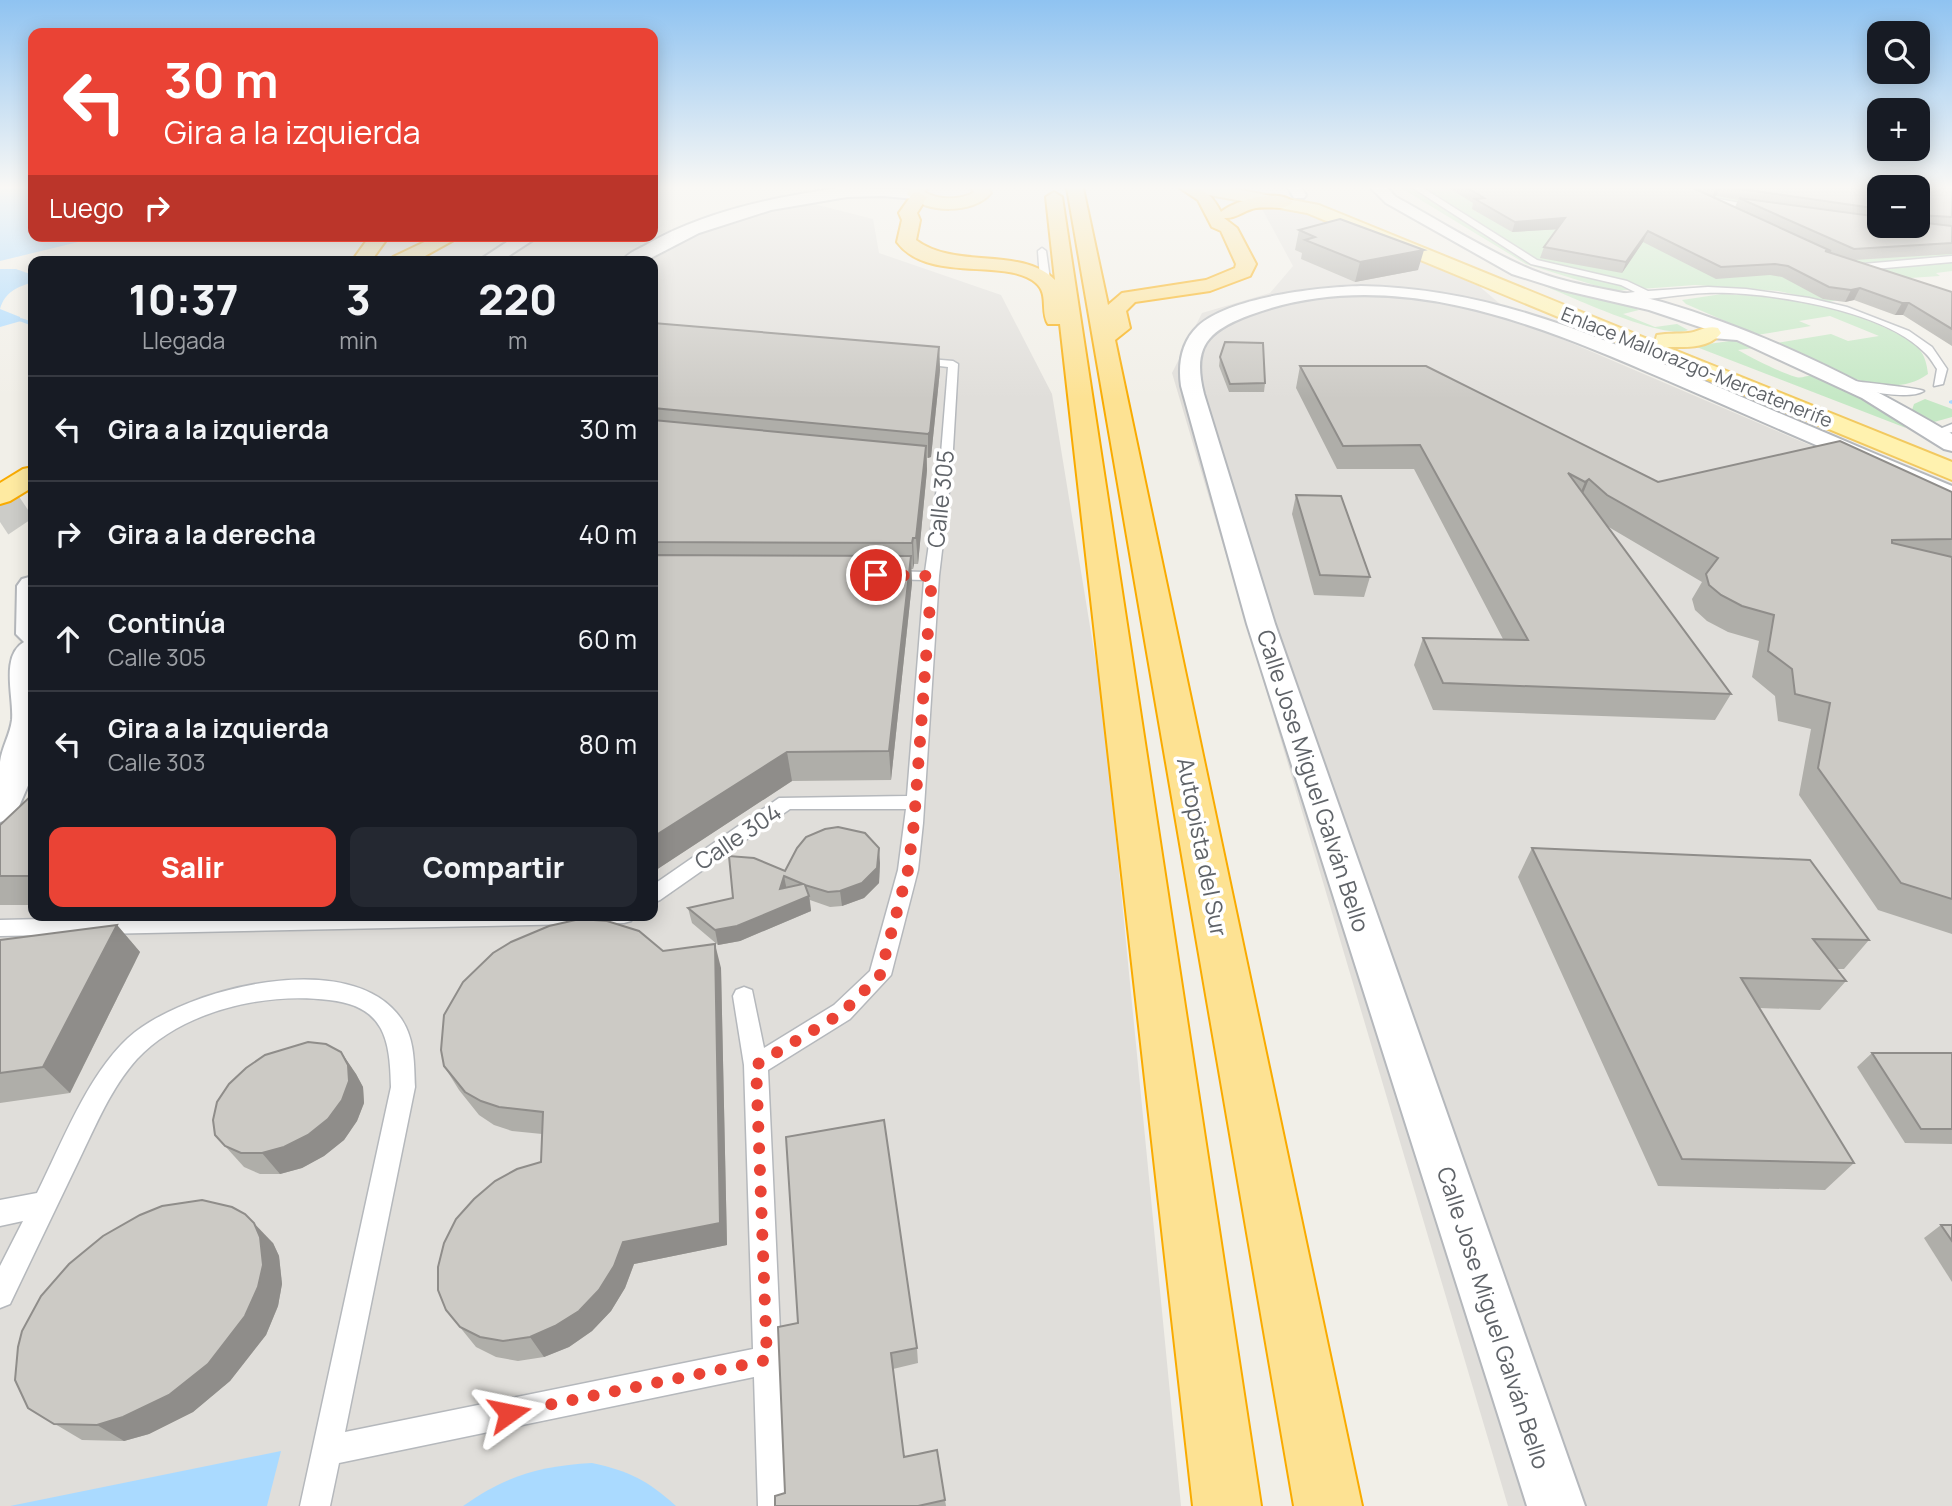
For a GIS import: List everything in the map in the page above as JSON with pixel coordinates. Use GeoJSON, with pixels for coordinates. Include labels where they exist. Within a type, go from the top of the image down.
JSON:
{"type":"FeatureCollection","features":[{"type":"Feature","properties":{"kind":"highway"},"geometry":{"type":"LineString","coordinates":[[938,258],[1022,270],[1045,279],[1053,289],[1055,318],[1087,332],[1119,328],[1115,311],[1120,303],[1129,297],[1153,291],[1210,285],[1242,272],[1246,264],[1244,258]]}},
{"type":"Feature","properties":{"kind":"highway"},"geometry":{"type":"LineString","coordinates":[[968,263],[1019,258]]}},
{"type":"Feature","properties":{"kind":"highway","name":"Autopista del Sur"},"geometry":{"type":"LineString","coordinates":[[1075,258],[1087,332],[1227,1506]]}},
{"type":"Feature","properties":{"kind":"highway","name":"Autopista del Sur"},"geometry":{"type":"LineString","coordinates":[[1105,258],[1109,264],[1087,332],[1328,1506]]}},
{"type":"Feature","properties":{"kind":"highway"},"geometry":{"type":"LineString","coordinates":[[1109,264],[1167,283],[1224,280]]}},
{"type":"Feature","properties":{"kind":"highway"},"geometry":{"type":"LineString","coordinates":[[0,495],[28,478]]}},
{"type":"Feature","properties":{"kind":"main road","name":"Enlace Mallorazgo-Mercatenerife"},"geometry":{"type":"LineString","coordinates":[[1434,258],[1952,472]]}},
{"type":"Feature","properties":{"kind":"main road","name":"Enlace Mallorazgo-Mercatenerife"},"geometry":{"type":"LineString","coordinates":[[1457,258],[1952,454]]}},
{"type":"Feature","properties":{"kind":"main road"},"geometry":{"type":"LineString","coordinates":[[1665,340],[1695,340],[1710,333]]}},
{"type":"Feature","properties":{"kind":"street"},"geometry":{"type":"LineString","coordinates":[[1497,258],[1518,270],[1679,317],[1700,325],[1710,333],[1740,334]]}},
{"type":"Feature","properties":{"kind":"street","name":"Calle Jose Miguel Galván Bello"},"geometry":{"type":"LineString","coordinates":[[1556,1506],[1261,624],[1187,371],[1199,336],[1212,324],[1266,303],[1343,292],[1389,291],[1439,296],[1487,306],[1542,321],[1581,336],[1952,495]]}},
{"type":"Feature","properties":{"kind":"street"},"geometry":{"type":"LineString","coordinates":[[1614,297],[1655,306],[1740,334],[1942,431],[1952,444]]}},
{"type":"Feature","properties":{"kind":"street"},"geometry":{"type":"LineString","coordinates":[[0,808],[28,738]]}},
{"type":"Feature","properties":{"kind":"street"},"geometry":{"type":"LineString","coordinates":[[0,818],[28,793]]}},
{"type":"Feature","properties":{"kind":"lane"},"geometry":{"type":"LineString","coordinates":[[1043,258],[1045,279]]}},
{"type":"Feature","properties":{"kind":"lane"},"geometry":{"type":"LineString","coordinates":[[1528,258],[1534,262],[1624,283],[1646,294]]}},
{"type":"Feature","properties":{"kind":"lane"},"geometry":{"type":"LineString","coordinates":[[1881,278],[1848,266],[1952,259]]}},
{"type":"Feature","properties":{"kind":"lane"},"geometry":{"type":"LineString","coordinates":[[1614,297],[1705,290],[1810,300],[1856,313],[1900,331],[1929,350],[1942,369],[1938,384]]}},
{"type":"Feature","properties":{"kind":"lane","name":"Calle 305"},"geometry":{"type":"LineString","coordinates":[[756,1065],[842,1013],[880,975],[908,870],[940,466],[953,365],[912,361]]}},
{"type":"Feature","properties":{"kind":"lane"},"geometry":{"type":"LineString","coordinates":[[1841,382],[1884,390],[1918,391]]}},
{"type":"Feature","properties":{"kind":"lane"},"geometry":{"type":"LineString","coordinates":[[1900,413],[1899,404],[1903,398],[1938,384],[1952,383]]}},
{"type":"Feature","properties":{"kind":"lane"},"geometry":{"type":"LineString","coordinates":[[876,575],[932,576]]}},
{"type":"Feature","properties":{"kind":"lane","name":"Calle 304"},"geometry":{"type":"LineString","coordinates":[[658,892],[786,803],[915,802]]}},
{"type":"Feature","properties":{"kind":"lane"},"geometry":{"type":"LineString","coordinates":[[0,928],[336,921]]}},
{"type":"Feature","properties":{"kind":"lane"},"geometry":{"type":"LineString","coordinates":[[0,1294],[102,1089],[118,1063],[143,1039],[180,1018],[224,1000],[266,992],[310,989],[350,992],[376,1006],[393,1025],[402,1050],[403,1087],[315,1506]]}},
{"type":"Feature","properties":{"kind":"lane"},"geometry":{"type":"LineString","coordinates":[[744,996],[756,1065],[773,1506]]}},
{"type":"Feature","properties":{"kind":"lane"},"geometry":{"type":"LineString","coordinates":[[0,1213],[45,1205]]}},
{"type":"Feature","properties":{"kind":"lane"},"geometry":{"type":"LineString","coordinates":[[327,1451],[767,1360]]}},
{"type":"Feature","properties":{"kind":"shaded area"},"geometry":{"type":"Polygon","coordinates":[[[658,258],[894,258],[1001,295],[1052,394],[1103,706],[1181,1506],[0,1506],[0,843],[28,816],[28,921],[658,921],[658,258]]]}},
{"type":"Feature","properties":{"kind":"shaded area"},"geometry":{"type":"Polygon","coordinates":[[[1289,258],[1413,258],[1479,286],[1520,321],[1952,506],[1952,1506],[1508,1506],[1172,373],[1202,313],[1270,293],[1293,266],[1289,258]]]}},
{"type":"Feature","properties":{"kind":"green space"},"geometry":{"type":"Polygon","coordinates":[[[1517,258],[1952,258],[1952,271],[1936,273],[1940,276],[1894,279],[1909,285],[1829,302],[1778,291],[1695,285],[1613,291],[1526,264],[1517,258]]]}},
{"type":"Feature","properties":{"kind":"green space"},"geometry":{"type":"Polygon","coordinates":[[[1550,284],[1627,305],[1639,310],[1623,314],[1655,327],[1677,324],[1688,330],[1677,332],[1640,324],[1545,286],[1550,284]]]}},
{"type":"Feature","properties":{"kind":"green space"},"geometry":{"type":"Polygon","coordinates":[[[1722,294],[1809,304],[1872,322],[1914,343],[1924,358],[1928,374],[1911,383],[1872,383],[1831,370],[1776,343],[1831,334],[1848,341],[1879,336],[1830,316],[1799,321],[1811,326],[1757,335],[1682,300],[1722,294]]]}},
{"type":"Feature","properties":{"kind":"green space"},"geometry":{"type":"Polygon","coordinates":[[[1737,340],[1754,348],[1738,350],[1774,369],[1800,378],[1812,376],[1833,383],[1875,406],[1906,428],[1694,346],[1737,340]]]}},
{"type":"Feature","properties":{"kind":"green space"},"geometry":{"type":"Polygon","coordinates":[[[1925,399],[1952,409],[1952,417],[1927,424],[1912,410],[1914,404],[1925,399]]]}},
{"type":"Feature","properties":{"kind":"water"},"geometry":{"type":"Polygon","coordinates":[[[0,269],[16,269],[28,273],[28,284],[12,291],[0,309],[0,269]]]}},
{"type":"Feature","properties":{"kind":"water"},"geometry":{"type":"Polygon","coordinates":[[[0,309],[20,317],[21,321],[0,327],[0,309]]]}},
{"type":"Feature","properties":{"kind":"water"},"geometry":{"type":"Polygon","coordinates":[[[281,1451],[267,1506],[10,1506],[281,1451]]]}},
{"type":"Feature","properties":{"kind":"water"},"geometry":{"type":"Polygon","coordinates":[[[592,1463],[617,1469],[637,1478],[656,1489],[676,1506],[463,1506],[494,1487],[524,1474],[592,1463]]]}},
{"type":"Feature","properties":{"kind":"building"},"geometry":{"type":"Polygon","coordinates":[[[1351,258],[1380,258],[1360,262],[1351,258]]]}},
{"type":"Feature","properties":{"kind":"building"},"geometry":{"type":"Polygon","coordinates":[[[1606,258],[1629,258],[1626,262],[1606,258]]]}},
{"type":"Feature","properties":{"kind":"building"},"geometry":{"type":"Polygon","coordinates":[[[1703,258],[1848,258],[1952,292],[1952,329],[1909,303],[1860,288],[1851,290],[1829,287],[1788,266],[1775,264],[1721,267],[1703,258]]]}},
{"type":"Feature","properties":{"kind":"building"},"geometry":{"type":"Polygon","coordinates":[[[658,323],[939,347],[928,434],[658,408],[658,323]]]}},
{"type":"Feature","properties":{"kind":"building"},"geometry":{"type":"Polygon","coordinates":[[[1225,342],[1263,343],[1265,383],[1230,384],[1220,357],[1225,342]]]}},
{"type":"Feature","properties":{"kind":"building"},"geometry":{"type":"Polygon","coordinates":[[[1300,366],[1426,366],[1658,482],[1840,441],[1952,492],[1952,539],[1892,540],[1892,543],[1952,557],[1952,899],[1901,883],[1818,768],[1830,703],[1795,694],[1792,669],[1768,651],[1774,615],[1742,606],[1721,595],[1709,585],[1706,574],[1718,558],[1607,495],[1589,479],[1585,482],[1568,473],[1731,694],[1443,683],[1423,638],[1528,640],[1420,445],[1343,446],[1300,366]]]}},
{"type":"Feature","properties":{"kind":"building"},"geometry":{"type":"Polygon","coordinates":[[[658,420],[926,446],[916,538],[913,538],[912,543],[658,542],[658,420]]]}},
{"type":"Feature","properties":{"kind":"building"},"geometry":{"type":"Polygon","coordinates":[[[1296,495],[1341,496],[1370,577],[1320,575],[1296,495]]]}},
{"type":"Feature","properties":{"kind":"building"},"geometry":{"type":"Polygon","coordinates":[[[658,555],[911,556],[889,751],[787,752],[658,834],[658,555]]]}},
{"type":"Feature","properties":{"kind":"building"},"geometry":{"type":"Polygon","coordinates":[[[28,799],[28,876],[0,876],[0,825],[28,799]]]}},
{"type":"Feature","properties":{"kind":"building"},"geometry":{"type":"Polygon","coordinates":[[[838,827],[865,833],[879,848],[877,868],[862,883],[840,891],[828,892],[805,885],[809,896],[737,926],[715,930],[688,908],[733,898],[729,856],[754,858],[785,871],[806,837],[838,827]],[[784,876],[780,889],[803,884],[784,876]]]}},
{"type":"Feature","properties":{"kind":"building"},"geometry":{"type":"Polygon","coordinates":[[[1532,848],[1810,860],[1869,940],[1813,939],[1846,981],[1741,978],[1854,1163],[1682,1159],[1532,848]]]}},
{"type":"Feature","properties":{"kind":"building"},"geometry":{"type":"Polygon","coordinates":[[[571,921],[607,921],[639,931],[663,951],[715,944],[720,1223],[623,1242],[614,1266],[599,1290],[579,1311],[530,1337],[503,1341],[480,1337],[460,1327],[446,1310],[438,1290],[438,1267],[444,1243],[456,1219],[474,1199],[495,1181],[517,1169],[541,1162],[543,1112],[499,1107],[465,1092],[444,1066],[441,1050],[444,1015],[463,982],[493,953],[549,926],[571,921]]]}},
{"type":"Feature","properties":{"kind":"building"},"geometry":{"type":"Polygon","coordinates":[[[117,925],[43,1067],[0,1073],[0,940],[117,925]]]}},
{"type":"Feature","properties":{"kind":"building"},"geometry":{"type":"Polygon","coordinates":[[[308,1042],[326,1044],[341,1052],[348,1065],[349,1081],[342,1100],[328,1119],[308,1135],[284,1147],[262,1153],[241,1153],[225,1146],[215,1135],[213,1120],[217,1102],[229,1084],[265,1055],[308,1042]]]}},
{"type":"Feature","properties":{"kind":"building"},"geometry":{"type":"Polygon","coordinates":[[[1872,1053],[1952,1053],[1952,1129],[1921,1129],[1872,1053]]]}},
{"type":"Feature","properties":{"kind":"building"},"geometry":{"type":"Polygon","coordinates":[[[884,1120],[917,1348],[891,1353],[904,1457],[937,1450],[945,1500],[918,1506],[775,1506],[775,1496],[785,1493],[778,1327],[798,1323],[786,1137],[884,1120]]]}},
{"type":"Feature","properties":{"kind":"building"},"geometry":{"type":"Polygon","coordinates":[[[202,1200],[232,1207],[254,1223],[260,1237],[263,1265],[258,1287],[245,1316],[208,1364],[169,1395],[123,1417],[97,1425],[54,1424],[28,1408],[15,1380],[18,1347],[22,1331],[41,1296],[69,1264],[103,1236],[162,1206],[202,1200]]]}},
{"type":"Feature","properties":{"kind":"building"},"geometry":{"type":"Polygon","coordinates":[[[1941,1225],[1952,1225],[1952,1241],[1941,1225]]]}},
{"type":"Feature","properties":{"kind":"waterway"},"geometry":{"type":"LineString","coordinates":[[21,320],[28,322]]}},
{"type":"Feature","properties":{"kind":"tunnel"},"geometry":{"type":"LineString","coordinates":[[0,522],[28,503]]}},
{"type":"Feature","properties":{"kind":"route"},"geometry":{"type":"LineString","coordinates":[[509,1413],[767,1360],[756,1065],[842,1013],[880,975],[908,870],[914,823],[932,576],[876,575]]}}]}
